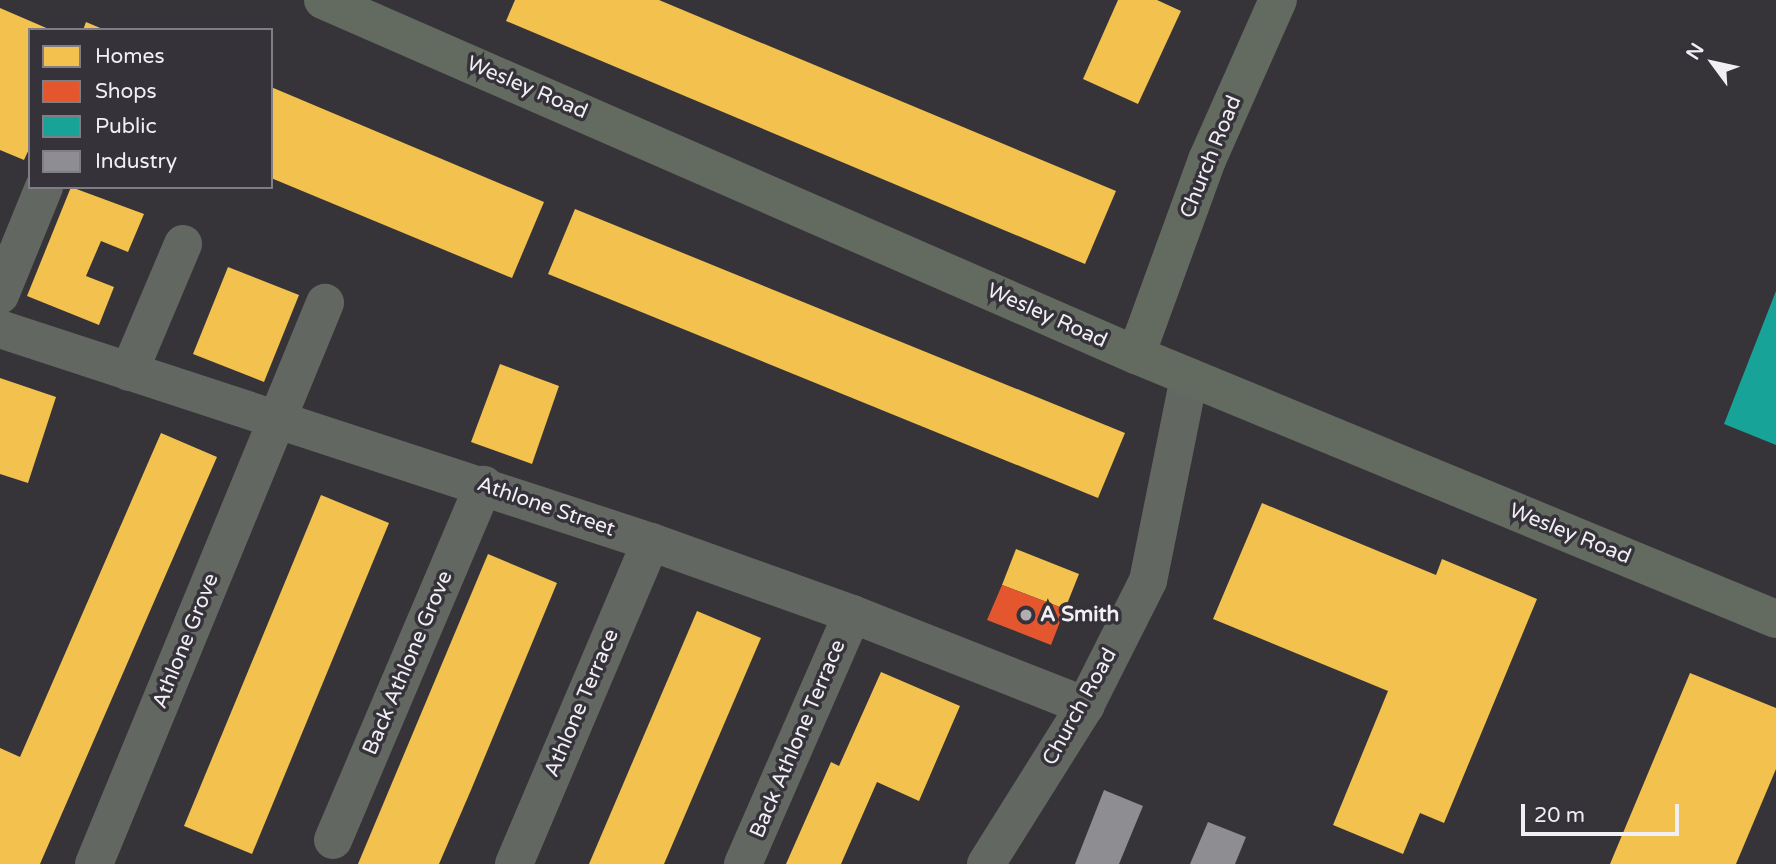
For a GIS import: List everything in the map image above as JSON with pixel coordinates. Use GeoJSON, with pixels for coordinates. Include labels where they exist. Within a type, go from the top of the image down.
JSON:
{"type":"FeatureCollection","features":[{"type":"Feature","properties":{"kind":"street","name":"Wesley Road"},"geometry":{"type":"LineString","coordinates":[[323,0],[1136,355],[1776,619]]}},
{"type":"Feature","properties":{"kind":"street","name":"Church Road"},"geometry":{"type":"LineString","coordinates":[[1136,355],[1207,160],[1278,0]]}},
{"type":"Feature","properties":{"kind":"street"},"geometry":{"type":"LineString","coordinates":[[0,295],[43,189]]}},
{"type":"Feature","properties":{"kind":"street"},"geometry":{"type":"LineString","coordinates":[[129,372],[183,243]]}},
{"type":"Feature","properties":{"kind":"street","name":"Athlone Grove"},"geometry":{"type":"LineString","coordinates":[[94,864],[325,303]]}},
{"type":"Feature","properties":{"kind":"street","name":"Athlone Street"},"geometry":{"type":"LineString","coordinates":[[0,329],[484,485],[651,542],[852,614],[1085,706]]}},
{"type":"Feature","properties":{"kind":"street","name":"Church Road"},"geometry":{"type":"LineString","coordinates":[[986,864],[1085,706],[1148,581],[1189,377]]}},
{"type":"Feature","properties":{"kind":"street","name":"Back Athlone Grove"},"geometry":{"type":"LineString","coordinates":[[333,841],[484,485]]}},
{"type":"Feature","properties":{"kind":"street","name":"Athlone Terrace"},"geometry":{"type":"LineString","coordinates":[[514,864],[651,542]]}},
{"type":"Feature","properties":{"kind":"street","name":"Back Athlone Terrace"},"geometry":{"type":"LineString","coordinates":[[743,864],[852,614]]}},
{"type":"Feature","properties":{"kind":"building: Homes"},"geometry":{"type":"Polygon","coordinates":[[[515,0],[659,0],[1116,191],[1085,264],[506,21],[515,0]]]}},
{"type":"Feature","properties":{"kind":"building: Homes"},"geometry":{"type":"Polygon","coordinates":[[[1118,0],[1157,0],[1181,11],[1138,104],[1083,79],[1118,0]]]}},
{"type":"Feature","properties":{"kind":"building: Homes"},"geometry":{"type":"Polygon","coordinates":[[[0,8],[46,28],[28,28],[28,151],[24,160],[0,150],[0,8]]]}},
{"type":"Feature","properties":{"kind":"building: Homes"},"geometry":{"type":"Polygon","coordinates":[[[86,22],[100,28],[84,28],[86,22]]]}},
{"type":"Feature","properties":{"kind":"building: Homes"},"geometry":{"type":"Polygon","coordinates":[[[273,88],[544,202],[512,278],[273,179],[273,88]]]}},
{"type":"Feature","properties":{"kind":"building: Homes"},"geometry":{"type":"Polygon","coordinates":[[[70,189],[144,214],[128,252],[101,241],[86,276],[114,287],[99,325],[27,296],[70,189]]]}},
{"type":"Feature","properties":{"kind":"building: Homes"},"geometry":{"type":"Polygon","coordinates":[[[575,209],[1125,433],[1098,498],[548,274],[575,209]]]}},
{"type":"Feature","properties":{"kind":"building: Homes"},"geometry":{"type":"Polygon","coordinates":[[[228,267],[299,295],[264,382],[193,354],[228,267]]]}},
{"type":"Feature","properties":{"kind":"building: Homes"},"geometry":{"type":"Polygon","coordinates":[[[500,364],[559,386],[532,464],[471,442],[500,364]]]}},
{"type":"Feature","properties":{"kind":"building: Homes"},"geometry":{"type":"Polygon","coordinates":[[[0,378],[56,397],[28,483],[0,474],[0,378]]]}},
{"type":"Feature","properties":{"kind":"building: Homes"},"geometry":{"type":"Polygon","coordinates":[[[161,433],[217,457],[40,864],[0,864],[0,748],[20,757],[161,433]]]}},
{"type":"Feature","properties":{"kind":"building: Homes"},"geometry":{"type":"Polygon","coordinates":[[[321,495],[389,523],[252,854],[184,826],[321,495]]]}},
{"type":"Feature","properties":{"kind":"building: Homes"},"geometry":{"type":"Polygon","coordinates":[[[1262,503],[1436,575],[1442,559],[1537,599],[1444,823],[1420,813],[1403,854],[1333,825],[1388,691],[1213,619],[1262,503]]]}},
{"type":"Feature","properties":{"kind":"building: Homes"},"geometry":{"type":"Polygon","coordinates":[[[1016,549],[1079,574],[1065,609],[1002,585],[1016,549]]]}},
{"type":"Feature","properties":{"kind":"building: Homes"},"geometry":{"type":"Polygon","coordinates":[[[488,554],[557,583],[471,790],[439,864],[358,864],[488,554]]]}},
{"type":"Feature","properties":{"kind":"building: Homes"},"geometry":{"type":"Polygon","coordinates":[[[697,611],[761,638],[664,864],[589,864],[697,611]]]}},
{"type":"Feature","properties":{"kind":"building: Homes"},"geometry":{"type":"Polygon","coordinates":[[[881,672],[960,706],[919,801],[877,782],[841,864],[786,864],[831,762],[839,766],[881,672]]]}},
{"type":"Feature","properties":{"kind":"building: Homes"},"geometry":{"type":"Polygon","coordinates":[[[1690,673],[1776,708],[1776,769],[1736,864],[1610,864],[1690,673]]]}},
{"type":"Feature","properties":{"kind":"building: Shops","name":"A Smith"},"geometry":{"type":"Polygon","coordinates":[[[1002,585],[1065,609],[1051,645],[987,620],[1002,585]]]}},
{"type":"Feature","properties":{"kind":"building: Public"},"geometry":{"type":"Polygon","coordinates":[[[1776,291],[1776,445],[1724,424],[1776,291]]]}},
{"type":"Feature","properties":{"kind":"building: Industry"},"geometry":{"type":"Polygon","coordinates":[[[1104,790],[1143,806],[1119,864],[1075,864],[1104,790]]]}},
{"type":"Feature","properties":{"kind":"building: Industry"},"geometry":{"type":"Polygon","coordinates":[[[1208,822],[1246,837],[1235,864],[1190,864],[1208,822]]]}},
{"type":"Feature","properties":{"kind":"place","name":"A Smith"},"geometry":{"type":"Point","coordinates":[1026,615]}}]}
